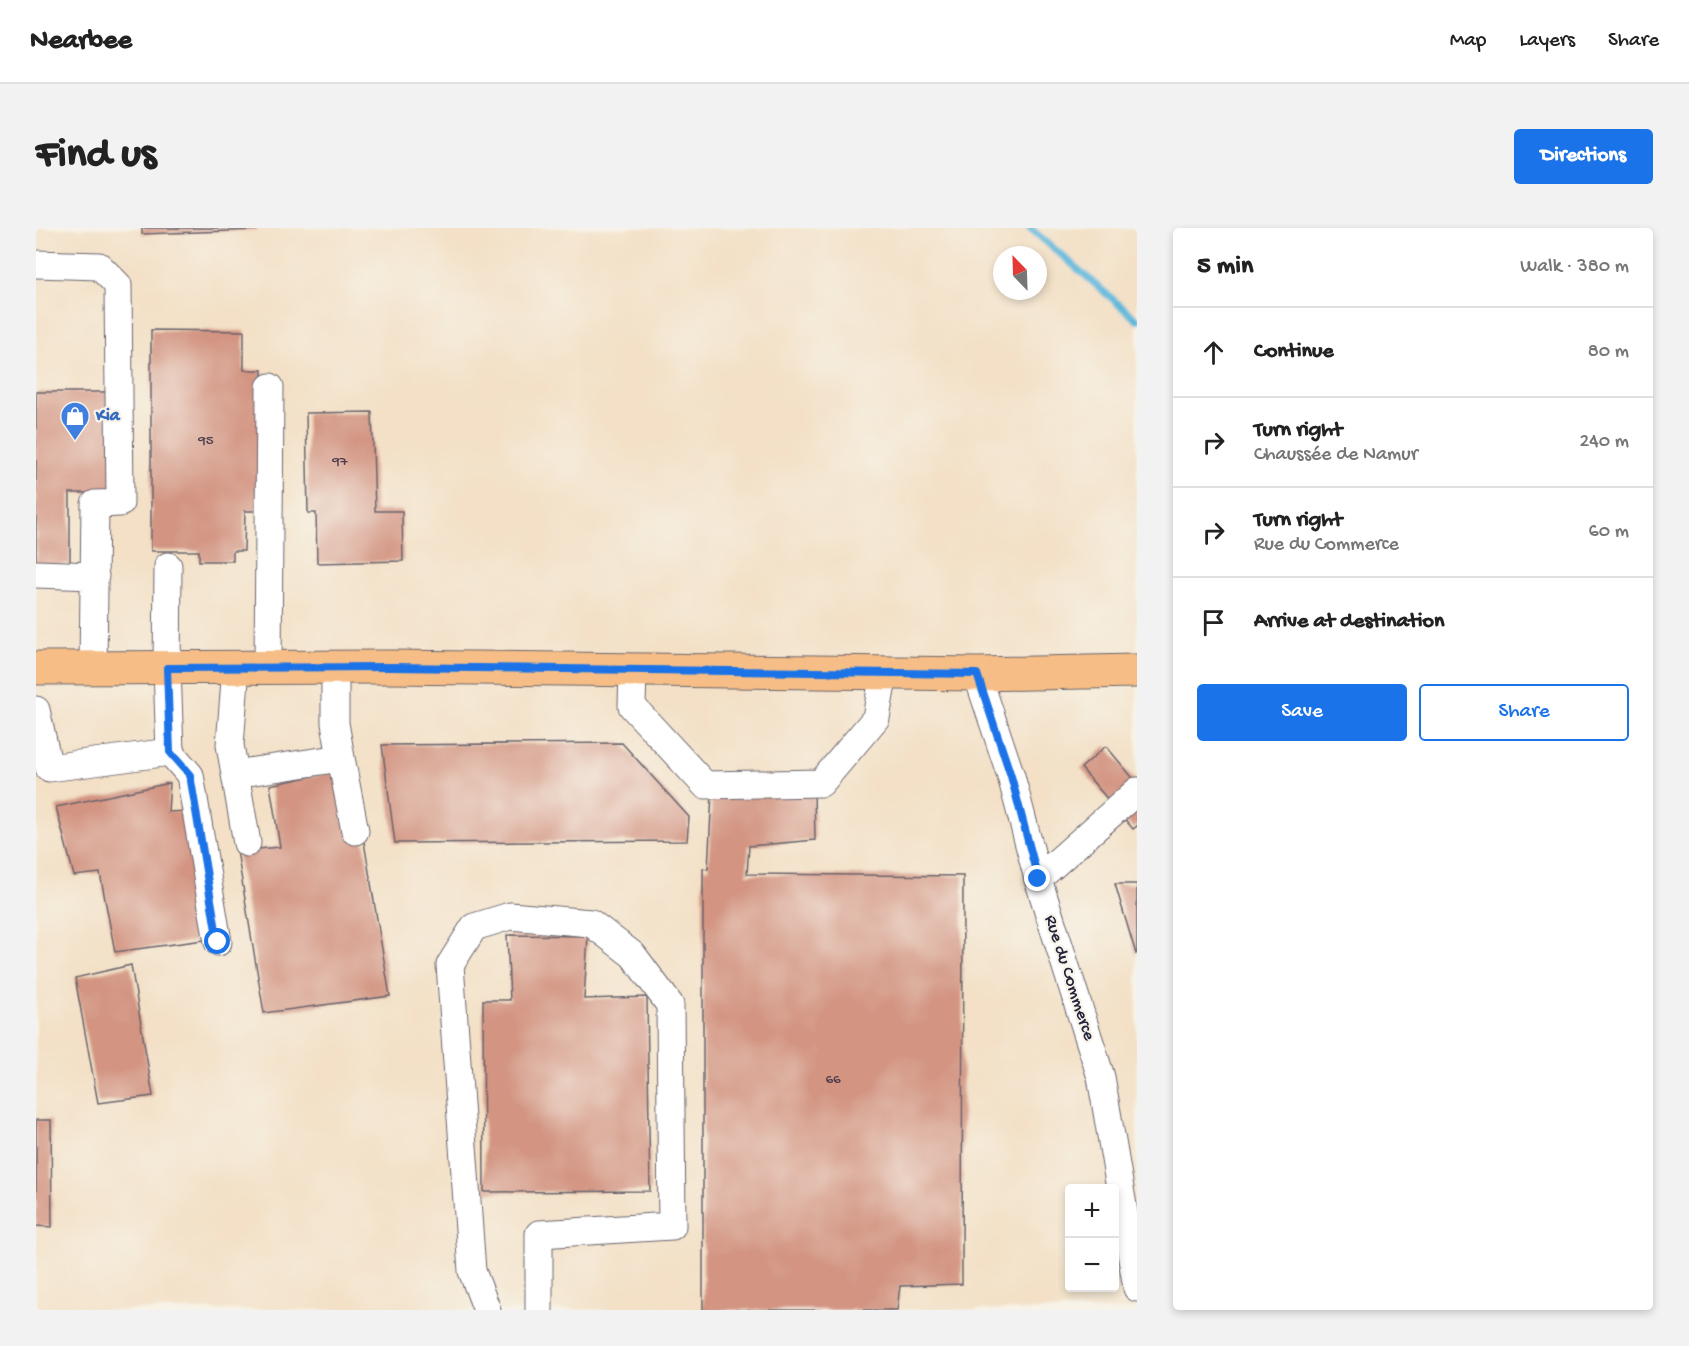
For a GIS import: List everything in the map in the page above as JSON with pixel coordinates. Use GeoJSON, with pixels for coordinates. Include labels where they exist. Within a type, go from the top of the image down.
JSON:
{"type":"FeatureCollection","features":[{"type":"Feature","properties":{"kind":"main road"},"geometry":{"type":"LineString","coordinates":[[36,668],[335,667],[977,674],[1137,671]]}},
{"type":"Feature","properties":{"kind":"street"},"geometry":{"type":"LineString","coordinates":[[36,264],[99,266],[118,285],[120,503],[95,504],[93,668]]}},
{"type":"Feature","properties":{"kind":"street"},"geometry":{"type":"LineString","coordinates":[[247,843],[230,745],[252,667],[270,387]]}},
{"type":"Feature","properties":{"kind":"street"},"geometry":{"type":"LineString","coordinates":[[168,566],[167,668],[170,752],[190,775],[218,942]]}},
{"type":"Feature","properties":{"kind":"street"},"geometry":{"type":"LineString","coordinates":[[36,574],[94,576]]}},
{"type":"Feature","properties":{"kind":"street"},"geometry":{"type":"LineString","coordinates":[[335,667],[335,723],[355,831]]}},
{"type":"Feature","properties":{"kind":"street"},"geometry":{"type":"LineString","coordinates":[[633,669],[632,706],[705,785],[821,783],[876,718],[884,673]]}},
{"type":"Feature","properties":{"kind":"street","name":"Rue du Commerce"},"geometry":{"type":"LineString","coordinates":[[977,674],[1011,776],[1038,879],[1126,1161],[1137,1288]]}},
{"type":"Feature","properties":{"kind":"street"},"geometry":{"type":"LineString","coordinates":[[36,710],[49,768],[170,752]]}},
{"type":"Feature","properties":{"kind":"street"},"geometry":{"type":"LineString","coordinates":[[235,774],[341,758]]}},
{"type":"Feature","properties":{"kind":"street"},"geometry":{"type":"LineString","coordinates":[[1038,879],[1137,791]]}},
{"type":"Feature","properties":{"kind":"street"},"geometry":{"type":"LineString","coordinates":[[487,1310],[472,1271],[450,965],[474,927],[510,916],[591,923],[633,955],[670,1005],[672,1226],[539,1234],[539,1310]]}},
{"type":"Feature","properties":{"kind":"building"},"geometry":{"type":"Polygon","coordinates":[[[142,228],[257,228],[257,230],[142,234],[142,228]]]}},
{"type":"Feature","properties":{"kind":"building"},"geometry":{"type":"Polygon","coordinates":[[[151,330],[244,331],[244,370],[262,370],[261,511],[245,511],[244,551],[233,551],[233,561],[199,561],[199,551],[151,551],[151,330]]]}},
{"type":"Feature","properties":{"kind":"building","name":"Kia"},"geometry":{"type":"Polygon","coordinates":[[[36,392],[115,392],[114,493],[70,493],[70,564],[36,567],[36,392]]]}},
{"type":"Feature","properties":{"kind":"building"},"geometry":{"type":"Polygon","coordinates":[[[372,412],[375,511],[402,511],[403,561],[317,563],[316,513],[308,513],[306,413],[372,412]]]}},
{"type":"Feature","properties":{"kind":"building"},"geometry":{"type":"Polygon","coordinates":[[[622,743],[689,817],[687,841],[395,843],[382,745],[622,743]]]}},
{"type":"Feature","properties":{"kind":"building"},"geometry":{"type":"Polygon","coordinates":[[[1106,746],[1137,783],[1137,826],[1133,829],[1081,768],[1106,746]]]}},
{"type":"Feature","properties":{"kind":"building"},"geometry":{"type":"Polygon","coordinates":[[[333,772],[363,836],[390,996],[264,1013],[237,851],[280,847],[270,785],[333,772]]]}},
{"type":"Feature","properties":{"kind":"building"},"geometry":{"type":"Polygon","coordinates":[[[170,783],[168,812],[190,811],[211,939],[115,952],[100,873],[74,876],[56,807],[170,783]]]}},
{"type":"Feature","properties":{"kind":"building"},"geometry":{"type":"Polygon","coordinates":[[[814,791],[815,840],[749,846],[747,874],[963,876],[962,1284],[900,1286],[897,1310],[703,1310],[703,868],[708,869],[712,793],[814,791]]]}},
{"type":"Feature","properties":{"kind":"building"},"geometry":{"type":"Polygon","coordinates":[[[1115,884],[1137,884],[1136,954],[1115,884]]]}},
{"type":"Feature","properties":{"kind":"building"},"geometry":{"type":"Polygon","coordinates":[[[507,935],[588,936],[584,999],[647,997],[650,1191],[484,1192],[483,1000],[510,1000],[507,935]]]}},
{"type":"Feature","properties":{"kind":"building"},"geometry":{"type":"Polygon","coordinates":[[[131,965],[153,1096],[98,1103],[75,978],[131,965]]]}},
{"type":"Feature","properties":{"kind":"building"},"geometry":{"type":"Polygon","coordinates":[[[36,1120],[51,1120],[52,1227],[36,1226],[36,1120]]]}},
{"type":"Feature","properties":{"kind":"waterway"},"geometry":{"type":"LineString","coordinates":[[1030,228],[1137,320]]}},
{"type":"Feature","properties":{"kind":"place","name":"Kia"},"geometry":{"type":"Point","coordinates":[75,442]}},
{"type":"Feature","properties":{"kind":"route"},"geometry":{"type":"LineString","coordinates":[[218,942],[190,775],[170,752],[167,668],[390,667],[977,674],[1011,776],[1038,879]]}}]}
